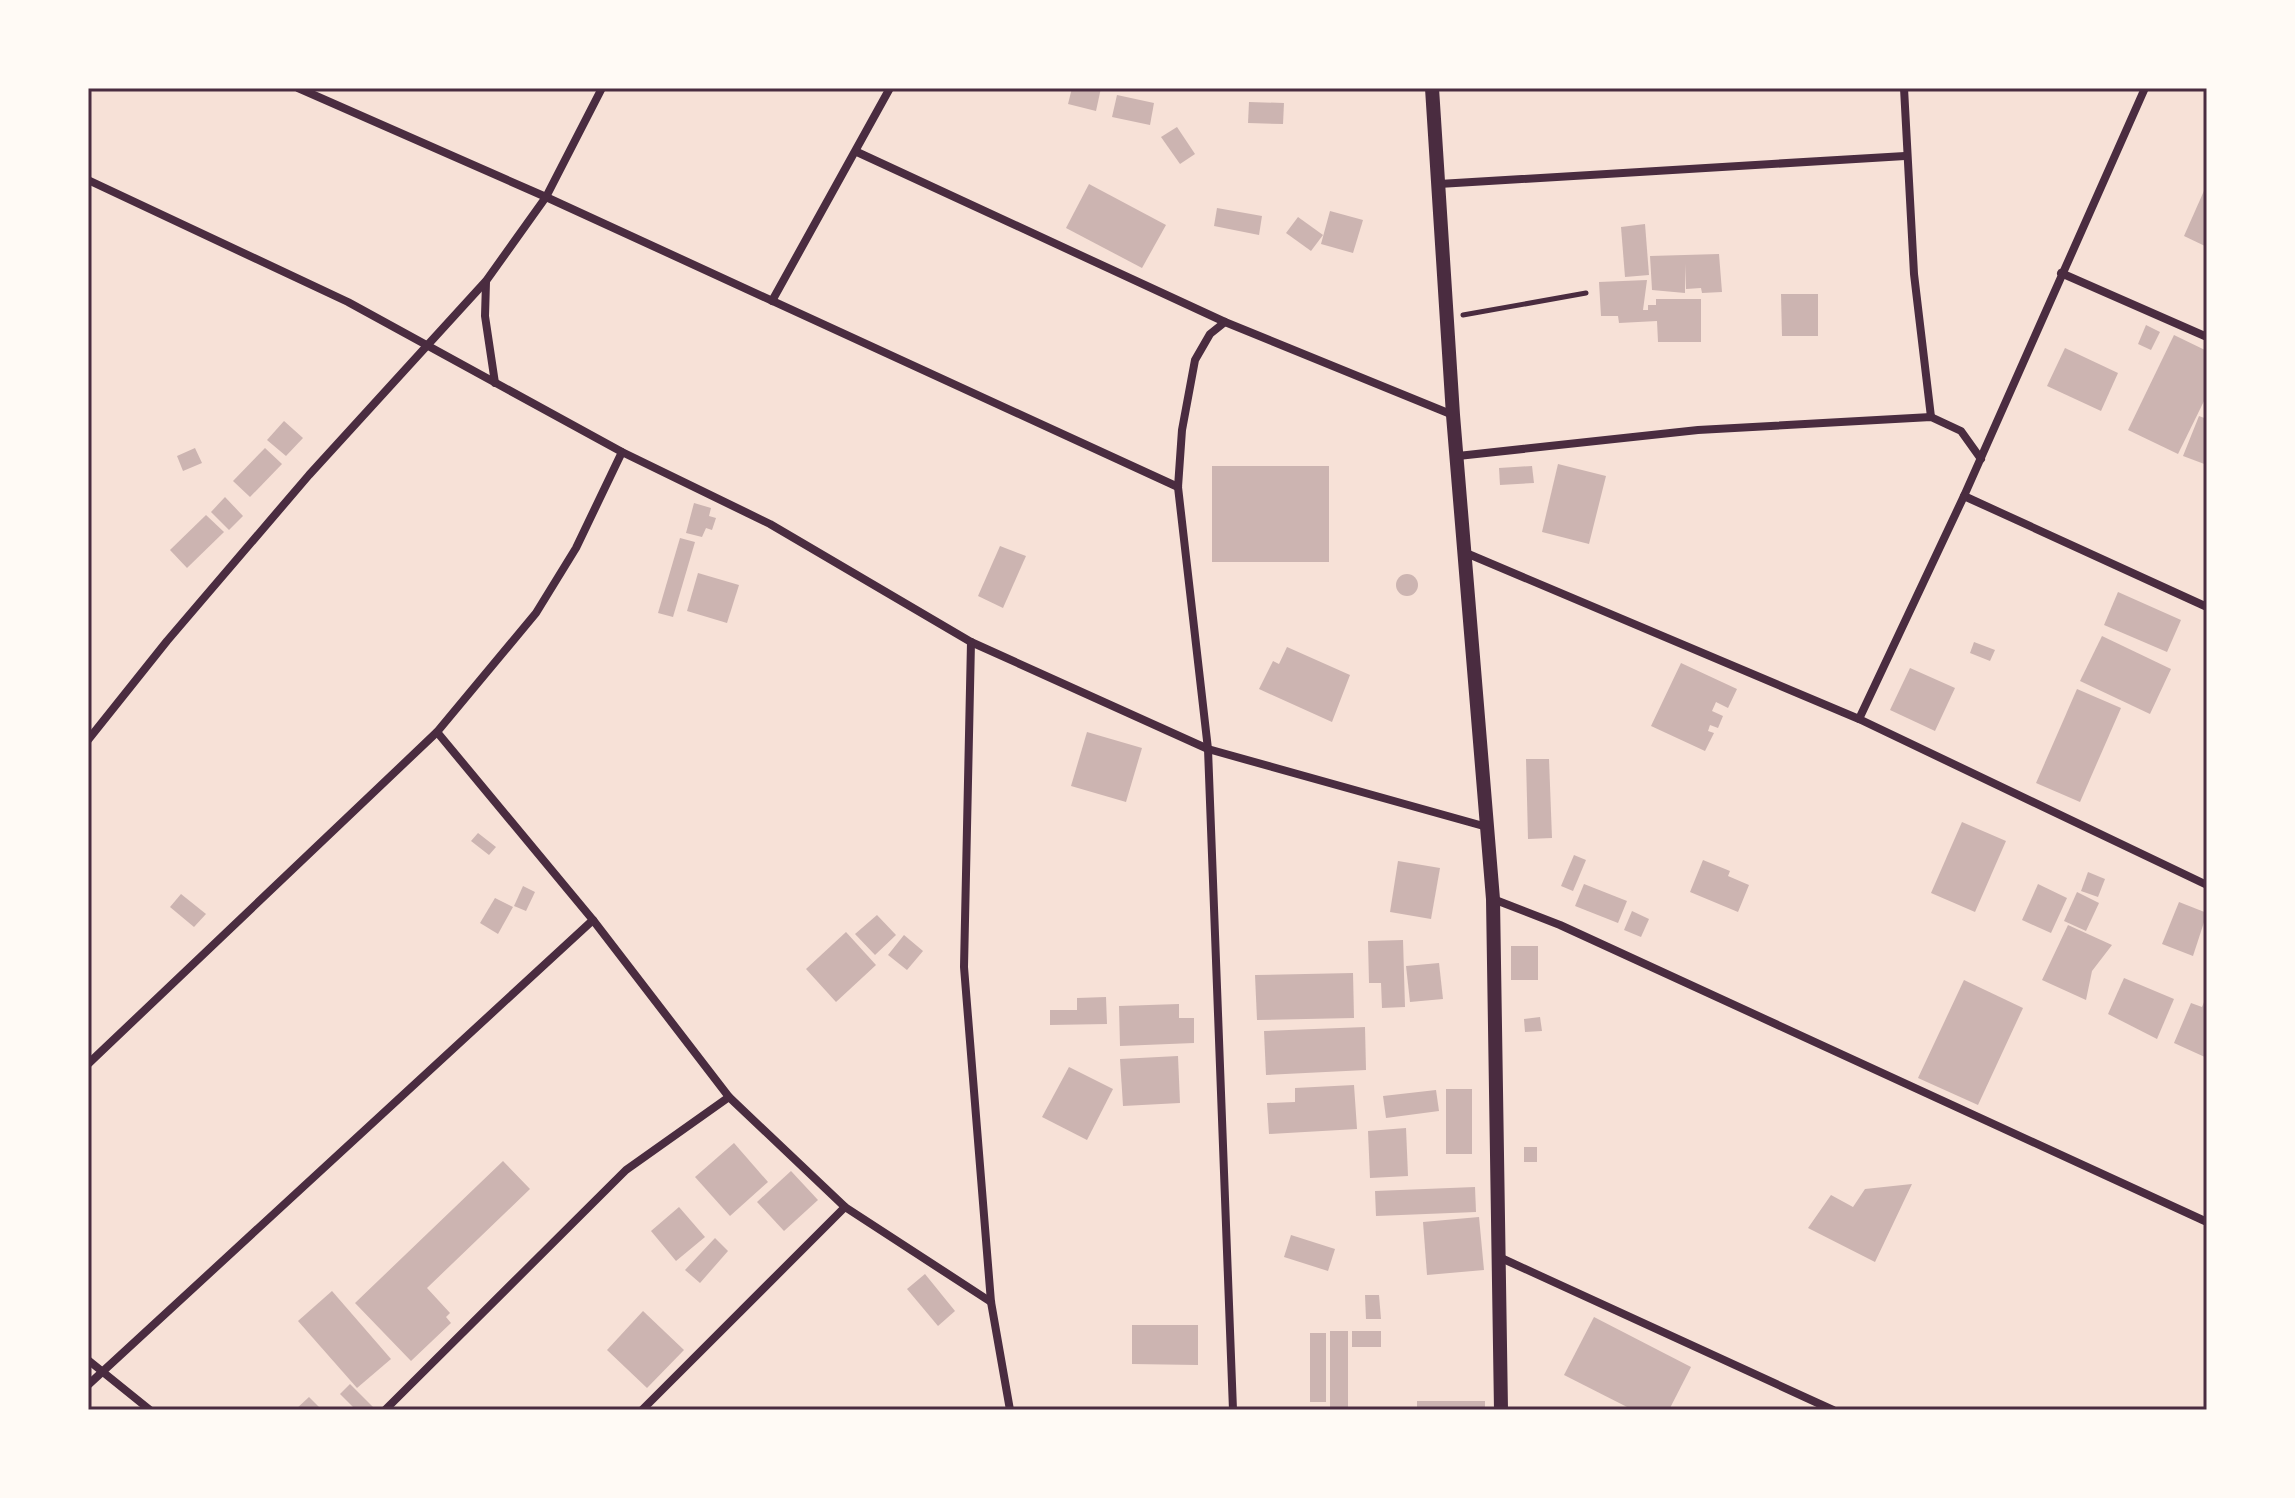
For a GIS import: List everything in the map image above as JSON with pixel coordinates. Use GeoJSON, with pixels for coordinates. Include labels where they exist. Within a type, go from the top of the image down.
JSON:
{"type":"FeatureCollection","features":[{"type":"Feature","properties":{"kind":"street"},"geometry":{"type":"LineString","coordinates":[[298,88],[319,92],[1178,487]]}},
{"type":"Feature","properties":{"kind":"street"},"geometry":{"type":"LineString","coordinates":[[88,740],[207,593],[486,281],[546,197],[602,88]]}},
{"type":"Feature","properties":{"kind":"street"},"geometry":{"type":"LineString","coordinates":[[772,301],[890,88]]}},
{"type":"Feature","properties":{"kind":"street"},"geometry":{"type":"LineString","coordinates":[[1432,88],[1453,415],[1493,899],[1496,1256],[1501,1410]]}},
{"type":"Feature","properties":{"kind":"street"},"geometry":{"type":"LineString","coordinates":[[1904,88],[1905,156],[1914,274],[1931,417]]}},
{"type":"Feature","properties":{"kind":"street"},"geometry":{"type":"LineString","coordinates":[[1859,719],[1981,459],[2145,88]]}},
{"type":"Feature","properties":{"kind":"street"},"geometry":{"type":"LineString","coordinates":[[857,152],[1225,322],[1453,415]]}},
{"type":"Feature","properties":{"kind":"street"},"geometry":{"type":"LineString","coordinates":[[1439,184],[1905,156]]}},
{"type":"Feature","properties":{"kind":"street"},"geometry":{"type":"LineString","coordinates":[[88,180],[348,302],[622,452],[770,524],[971,642],[1208,749],[1487,827]]}},
{"type":"Feature","properties":{"kind":"street"},"geometry":{"type":"LineString","coordinates":[[2061,273],[2207,337]]}},
{"type":"Feature","properties":{"kind":"street"},"geometry":{"type":"LineString","coordinates":[[486,281],[485,316],[495,383]]}},
{"type":"Feature","properties":{"kind":"street"},"geometry":{"type":"LineString","coordinates":[[1225,322],[1210,334],[1195,360],[1182,430],[1178,487],[1208,749],[1233,1410]]}},
{"type":"Feature","properties":{"kind":"street"},"geometry":{"type":"LineString","coordinates":[[1458,456],[1698,430],[1931,417],[1961,431],[1981,459]]}},
{"type":"Feature","properties":{"kind":"street"},"geometry":{"type":"LineString","coordinates":[[88,1064],[437,732],[536,613],[576,548],[622,452]]}},
{"type":"Feature","properties":{"kind":"street"},"geometry":{"type":"LineString","coordinates":[[1964,496],[2207,607]]}},
{"type":"Feature","properties":{"kind":"street"},"geometry":{"type":"LineString","coordinates":[[1466,553],[1859,719],[2207,885]]}},
{"type":"Feature","properties":{"kind":"street"},"geometry":{"type":"LineString","coordinates":[[971,642],[964,967],[991,1302],[1010,1410]]}},
{"type":"Feature","properties":{"kind":"street"},"geometry":{"type":"LineString","coordinates":[[437,732],[593,920],[729,1097],[845,1207],[991,1302]]}},
{"type":"Feature","properties":{"kind":"street"},"geometry":{"type":"LineString","coordinates":[[1493,899],[1560,925],[2207,1222]]}},
{"type":"Feature","properties":{"kind":"street"},"geometry":{"type":"LineString","coordinates":[[88,1385],[593,920]]}},
{"type":"Feature","properties":{"kind":"street"},"geometry":{"type":"LineString","coordinates":[[385,1410],[626,1170],[729,1097]]}},
{"type":"Feature","properties":{"kind":"street"},"geometry":{"type":"LineString","coordinates":[[642,1410],[845,1207]]}},
{"type":"Feature","properties":{"kind":"street"},"geometry":{"type":"LineString","coordinates":[[1496,1256],[1833,1410]]}},
{"type":"Feature","properties":{"kind":"street"},"geometry":{"type":"LineString","coordinates":[[88,1360],[150,1410]]}},
{"type":"Feature","properties":{"kind":"path"},"geometry":{"type":"LineString","coordinates":[[1446,317],[1586,293]]}},
{"type":"Feature","properties":{"kind":"building"},"geometry":{"type":"Polygon","coordinates":[[[1072,88],[1101,88],[1096,111],[1068,104],[1072,88]]]}},
{"type":"Feature","properties":{"kind":"building"},"geometry":{"type":"Polygon","coordinates":[[[1117,95],[1154,103],[1150,125],[1112,117],[1117,95]]]}},
{"type":"Feature","properties":{"kind":"building"},"geometry":{"type":"Polygon","coordinates":[[[1249,102],[1284,103],[1283,124],[1248,123],[1249,102]]]}},
{"type":"Feature","properties":{"kind":"building"},"geometry":{"type":"Polygon","coordinates":[[[1177,127],[1195,154],[1180,164],[1161,137],[1177,127]]]}},
{"type":"Feature","properties":{"kind":"building"},"geometry":{"type":"Polygon","coordinates":[[[1089,184],[1166,225],[1142,268],[1066,228],[1089,184]]]}},
{"type":"Feature","properties":{"kind":"building"},"geometry":{"type":"Polygon","coordinates":[[[2207,184],[2207,247],[2184,236],[2207,184]]]}},
{"type":"Feature","properties":{"kind":"building"},"geometry":{"type":"Polygon","coordinates":[[[1217,208],[1262,216],[1259,235],[1214,226],[1217,208]]]}},
{"type":"Feature","properties":{"kind":"building"},"geometry":{"type":"Polygon","coordinates":[[[1330,211],[1363,220],[1353,253],[1321,244],[1330,211]]]}},
{"type":"Feature","properties":{"kind":"building"},"geometry":{"type":"Polygon","coordinates":[[[1298,217],[1323,235],[1311,251],[1286,233],[1298,217]]]}},
{"type":"Feature","properties":{"kind":"building"},"geometry":{"type":"Polygon","coordinates":[[[1645,224],[1649,275],[1625,277],[1621,227],[1645,224]]]}},
{"type":"Feature","properties":{"kind":"building"},"geometry":{"type":"Polygon","coordinates":[[[1719,254],[1722,292],[1702,293],[1701,288],[1686,289],[1685,264],[1685,293],[1652,290],[1650,256],[1719,254]]]}},
{"type":"Feature","properties":{"kind":"building"},"geometry":{"type":"Polygon","coordinates":[[[1647,280],[1643,310],[1648,310],[1648,305],[1656,305],[1656,299],[1701,299],[1701,342],[1658,342],[1657,321],[1619,323],[1618,316],[1601,316],[1599,282],[1647,280]]]}},
{"type":"Feature","properties":{"kind":"building"},"geometry":{"type":"Polygon","coordinates":[[[1781,294],[1818,294],[1818,336],[1782,336],[1781,294]]]}},
{"type":"Feature","properties":{"kind":"building"},"geometry":{"type":"Polygon","coordinates":[[[2146,325],[2160,332],[2151,350],[2138,344],[2146,325]]]}},
{"type":"Feature","properties":{"kind":"building"},"geometry":{"type":"Polygon","coordinates":[[[2174,335],[2207,351],[2207,395],[2178,454],[2128,430],[2174,335]]]}},
{"type":"Feature","properties":{"kind":"building"},"geometry":{"type":"Polygon","coordinates":[[[2065,348],[2118,373],[2101,411],[2047,386],[2065,348]]]}},
{"type":"Feature","properties":{"kind":"building"},"geometry":{"type":"Polygon","coordinates":[[[2199,416],[2207,419],[2207,465],[2183,456],[2199,416]]]}},
{"type":"Feature","properties":{"kind":"building"},"geometry":{"type":"Polygon","coordinates":[[[284,421],[303,438],[286,456],[267,440],[284,421]]]}},
{"type":"Feature","properties":{"kind":"building"},"geometry":{"type":"Polygon","coordinates":[[[195,448],[202,463],[183,471],[177,456],[195,448]]]}},
{"type":"Feature","properties":{"kind":"building"},"geometry":{"type":"Polygon","coordinates":[[[265,448],[282,464],[250,497],[233,481],[265,448]]]}},
{"type":"Feature","properties":{"kind":"building"},"geometry":{"type":"Polygon","coordinates":[[[1558,464],[1606,476],[1589,544],[1542,532],[1558,464]]]}},
{"type":"Feature","properties":{"kind":"building"},"geometry":{"type":"Polygon","coordinates":[[[1212,466],[1329,466],[1329,562],[1212,562],[1212,466]]]}},
{"type":"Feature","properties":{"kind":"building"},"geometry":{"type":"Polygon","coordinates":[[[1532,466],[1534,483],[1500,485],[1499,468],[1532,466]]]}},
{"type":"Feature","properties":{"kind":"building"},"geometry":{"type":"Polygon","coordinates":[[[225,497],[243,516],[229,530],[211,512],[225,497]]]}},
{"type":"Feature","properties":{"kind":"building"},"geometry":{"type":"Polygon","coordinates":[[[694,503],[711,508],[709,516],[716,518],[712,530],[706,528],[702,537],[686,533],[694,503]]]}},
{"type":"Feature","properties":{"kind":"building"},"geometry":{"type":"Polygon","coordinates":[[[206,515],[224,532],[187,568],[170,550],[206,515]]]}},
{"type":"Feature","properties":{"kind":"building"},"geometry":{"type":"Polygon","coordinates":[[[680,538],[695,542],[673,617],[658,613],[680,538]]]}},
{"type":"Feature","properties":{"kind":"building"},"geometry":{"type":"Polygon","coordinates":[[[1000,546],[1026,556],[1003,608],[978,596],[1000,546]]]}},
{"type":"Feature","properties":{"kind":"building"},"geometry":{"type":"Polygon","coordinates":[[[698,573],[739,585],[727,623],[687,611],[698,573]]]}},
{"type":"Feature","properties":{"kind":"building"},"geometry":{"type":"Polygon","coordinates":[[[1403,574],[1411,574],[1418,585],[1411,596],[1403,596],[1396,589],[1396,581],[1403,574]]]}},
{"type":"Feature","properties":{"kind":"building"},"geometry":{"type":"Polygon","coordinates":[[[2118,592],[2181,620],[2167,652],[2104,625],[2118,592]]]}},
{"type":"Feature","properties":{"kind":"building"},"geometry":{"type":"Polygon","coordinates":[[[2102,636],[2171,669],[2150,714],[2080,681],[2102,636]]]}},
{"type":"Feature","properties":{"kind":"building"},"geometry":{"type":"Polygon","coordinates":[[[1974,642],[1995,650],[1990,661],[1970,653],[1974,642]]]}},
{"type":"Feature","properties":{"kind":"building"},"geometry":{"type":"Polygon","coordinates":[[[1287,647],[1350,675],[1332,722],[1259,689],[1273,661],[1279,664],[1287,647]]]}},
{"type":"Feature","properties":{"kind":"building"},"geometry":{"type":"Polygon","coordinates":[[[1681,663],[1737,689],[1728,708],[1716,702],[1712,711],[1723,716],[1718,728],[1710,725],[1708,731],[1714,733],[1705,751],[1651,726],[1681,663]]]}},
{"type":"Feature","properties":{"kind":"building"},"geometry":{"type":"Polygon","coordinates":[[[1910,668],[1955,688],[1935,731],[1890,710],[1910,668]]]}},
{"type":"Feature","properties":{"kind":"building"},"geometry":{"type":"Polygon","coordinates":[[[2077,689],[2121,708],[2080,802],[2036,783],[2077,689]]]}},
{"type":"Feature","properties":{"kind":"building"},"geometry":{"type":"Polygon","coordinates":[[[1087,732],[1142,748],[1126,802],[1071,786],[1087,732]]]}},
{"type":"Feature","properties":{"kind":"building"},"geometry":{"type":"Polygon","coordinates":[[[1526,759],[1549,759],[1552,838],[1528,839],[1526,759]]]}},
{"type":"Feature","properties":{"kind":"building"},"geometry":{"type":"Polygon","coordinates":[[[1962,822],[2006,841],[1975,912],[1931,893],[1962,822]]]}},
{"type":"Feature","properties":{"kind":"building"},"geometry":{"type":"Polygon","coordinates":[[[478,833],[496,847],[489,855],[471,841],[478,833]]]}},
{"type":"Feature","properties":{"kind":"building"},"geometry":{"type":"Polygon","coordinates":[[[1574,855],[1586,860],[1573,891],[1561,886],[1574,855]]]}},
{"type":"Feature","properties":{"kind":"building"},"geometry":{"type":"Polygon","coordinates":[[[1703,860],[1730,871],[1728,876],[1749,885],[1738,912],[1690,892],[1703,860]]]}},
{"type":"Feature","properties":{"kind":"building"},"geometry":{"type":"Polygon","coordinates":[[[1398,861],[1440,868],[1431,919],[1390,912],[1398,861]]]}},
{"type":"Feature","properties":{"kind":"building"},"geometry":{"type":"Polygon","coordinates":[[[2088,872],[2105,879],[2098,897],[2081,891],[2088,872]]]}},
{"type":"Feature","properties":{"kind":"building"},"geometry":{"type":"Polygon","coordinates":[[[1584,884],[1627,901],[1618,923],[1575,906],[1584,884]]]}},
{"type":"Feature","properties":{"kind":"building"},"geometry":{"type":"Polygon","coordinates":[[[2038,884],[2067,898],[2051,933],[2022,920],[2038,884]]]}},
{"type":"Feature","properties":{"kind":"building"},"geometry":{"type":"Polygon","coordinates":[[[523,886],[535,892],[526,911],[514,906],[523,886]]]}},
{"type":"Feature","properties":{"kind":"building"},"geometry":{"type":"Polygon","coordinates":[[[2077,892],[2099,903],[2086,931],[2064,921],[2077,892]]]}},
{"type":"Feature","properties":{"kind":"building"},"geometry":{"type":"Polygon","coordinates":[[[181,894],[206,914],[194,927],[170,907],[181,894]]]}},
{"type":"Feature","properties":{"kind":"building"},"geometry":{"type":"Polygon","coordinates":[[[495,898],[513,907],[498,934],[480,923],[495,898]]]}},
{"type":"Feature","properties":{"kind":"building"},"geometry":{"type":"Polygon","coordinates":[[[2179,902],[2207,913],[2193,956],[2162,944],[2179,902]]]}},
{"type":"Feature","properties":{"kind":"building"},"geometry":{"type":"Polygon","coordinates":[[[1632,911],[1649,919],[1641,937],[1624,930],[1632,911]]]}},
{"type":"Feature","properties":{"kind":"building"},"geometry":{"type":"Polygon","coordinates":[[[877,915],[896,935],[875,955],[855,934],[877,915]]]}},
{"type":"Feature","properties":{"kind":"building"},"geometry":{"type":"Polygon","coordinates":[[[2068,925],[2112,945],[2092,971],[2086,1000],[2042,980],[2068,925]]]}},
{"type":"Feature","properties":{"kind":"building"},"geometry":{"type":"Polygon","coordinates":[[[846,932],[876,965],[836,1002],[806,969],[846,932]]]}},
{"type":"Feature","properties":{"kind":"building"},"geometry":{"type":"Polygon","coordinates":[[[904,935],[923,951],[907,970],[888,955],[904,935]]]}},
{"type":"Feature","properties":{"kind":"building"},"geometry":{"type":"Polygon","coordinates":[[[1403,940],[1405,1007],[1382,1008],[1381,983],[1369,983],[1368,941],[1403,940]]]}},
{"type":"Feature","properties":{"kind":"building"},"geometry":{"type":"Polygon","coordinates":[[[1511,946],[1538,946],[1538,980],[1511,980],[1511,946]]]}},
{"type":"Feature","properties":{"kind":"building"},"geometry":{"type":"Polygon","coordinates":[[[1439,963],[1443,999],[1410,1002],[1406,966],[1439,963]]]}},
{"type":"Feature","properties":{"kind":"building"},"geometry":{"type":"Polygon","coordinates":[[[1353,973],[1354,1018],[1257,1020],[1255,975],[1353,973]]]}},
{"type":"Feature","properties":{"kind":"building"},"geometry":{"type":"Polygon","coordinates":[[[2124,978],[2174,999],[2157,1039],[2108,1014],[2124,978]]]}},
{"type":"Feature","properties":{"kind":"building"},"geometry":{"type":"Polygon","coordinates":[[[1964,980],[2023,1008],[1978,1105],[1918,1078],[1964,980]]]}},
{"type":"Feature","properties":{"kind":"building"},"geometry":{"type":"Polygon","coordinates":[[[2207,995],[2207,1058],[2174,1043],[2191,1003],[2202,1007],[2207,995]]]}},
{"type":"Feature","properties":{"kind":"building"},"geometry":{"type":"Polygon","coordinates":[[[1106,997],[1107,1024],[1050,1025],[1050,1010],[1077,1010],[1077,998],[1106,997]]]}},
{"type":"Feature","properties":{"kind":"building"},"geometry":{"type":"Polygon","coordinates":[[[1179,1004],[1179,1018],[1194,1018],[1194,1043],[1120,1046],[1119,1006],[1179,1004]]]}},
{"type":"Feature","properties":{"kind":"building"},"geometry":{"type":"Polygon","coordinates":[[[1540,1017],[1542,1031],[1525,1032],[1524,1019],[1540,1017]]]}},
{"type":"Feature","properties":{"kind":"building"},"geometry":{"type":"Polygon","coordinates":[[[1365,1027],[1366,1070],[1266,1075],[1264,1031],[1365,1027]]]}},
{"type":"Feature","properties":{"kind":"building"},"geometry":{"type":"Polygon","coordinates":[[[1178,1056],[1180,1103],[1123,1106],[1120,1059],[1178,1056]]]}},
{"type":"Feature","properties":{"kind":"building"},"geometry":{"type":"Polygon","coordinates":[[[1069,1067],[1113,1089],[1087,1140],[1042,1117],[1069,1067]]]}},
{"type":"Feature","properties":{"kind":"building"},"geometry":{"type":"Polygon","coordinates":[[[1354,1085],[1357,1129],[1269,1134],[1267,1103],[1295,1102],[1295,1088],[1354,1085]]]}},
{"type":"Feature","properties":{"kind":"building"},"geometry":{"type":"Polygon","coordinates":[[[1446,1089],[1472,1089],[1472,1154],[1446,1154],[1446,1089]]]}},
{"type":"Feature","properties":{"kind":"building"},"geometry":{"type":"Polygon","coordinates":[[[1436,1090],[1439,1111],[1386,1118],[1383,1096],[1436,1090]]]}},
{"type":"Feature","properties":{"kind":"building"},"geometry":{"type":"Polygon","coordinates":[[[1406,1128],[1408,1176],[1370,1178],[1368,1131],[1406,1128]]]}},
{"type":"Feature","properties":{"kind":"building"},"geometry":{"type":"Polygon","coordinates":[[[734,1143],[768,1182],[730,1216],[695,1177],[734,1143]]]}},
{"type":"Feature","properties":{"kind":"building"},"geometry":{"type":"Polygon","coordinates":[[[1524,1147],[1537,1147],[1537,1162],[1524,1162],[1524,1147]]]}},
{"type":"Feature","properties":{"kind":"building"},"geometry":{"type":"Polygon","coordinates":[[[503,1161],[530,1189],[427,1288],[450,1313],[446,1317],[451,1323],[411,1361],[355,1303],[503,1161]]]}},
{"type":"Feature","properties":{"kind":"building"},"geometry":{"type":"Polygon","coordinates":[[[791,1171],[818,1200],[784,1231],[757,1202],[791,1171]]]}},
{"type":"Feature","properties":{"kind":"building"},"geometry":{"type":"Polygon","coordinates":[[[1912,1184],[1875,1262],[1808,1228],[1831,1195],[1853,1207],[1865,1189],[1912,1184]]]}},
{"type":"Feature","properties":{"kind":"building"},"geometry":{"type":"Polygon","coordinates":[[[1475,1187],[1476,1212],[1376,1216],[1375,1191],[1475,1187]]]}},
{"type":"Feature","properties":{"kind":"building"},"geometry":{"type":"Polygon","coordinates":[[[679,1207],[705,1237],[676,1261],[651,1231],[679,1207]]]}},
{"type":"Feature","properties":{"kind":"building"},"geometry":{"type":"Polygon","coordinates":[[[1479,1217],[1484,1270],[1427,1275],[1423,1222],[1479,1217]]]}},
{"type":"Feature","properties":{"kind":"building"},"geometry":{"type":"Polygon","coordinates":[[[1291,1235],[1335,1249],[1328,1271],[1284,1257],[1291,1235]]]}},
{"type":"Feature","properties":{"kind":"building"},"geometry":{"type":"Polygon","coordinates":[[[715,1238],[728,1251],[700,1283],[685,1270],[715,1238]]]}},
{"type":"Feature","properties":{"kind":"building"},"geometry":{"type":"Polygon","coordinates":[[[925,1274],[955,1311],[938,1326],[907,1289],[925,1274]]]}},
{"type":"Feature","properties":{"kind":"building"},"geometry":{"type":"Polygon","coordinates":[[[332,1291],[391,1359],[357,1388],[298,1321],[332,1291]]]}},
{"type":"Feature","properties":{"kind":"building"},"geometry":{"type":"Polygon","coordinates":[[[1365,1295],[1379,1295],[1381,1319],[1366,1319],[1365,1295]]]}},
{"type":"Feature","properties":{"kind":"building"},"geometry":{"type":"Polygon","coordinates":[[[643,1311],[684,1350],[647,1388],[607,1350],[643,1311]]]}},
{"type":"Feature","properties":{"kind":"building"},"geometry":{"type":"Polygon","coordinates":[[[1594,1317],[1691,1367],[1669,1410],[1633,1410],[1564,1375],[1594,1317]]]}},
{"type":"Feature","properties":{"kind":"building"},"geometry":{"type":"Polygon","coordinates":[[[1132,1325],[1198,1325],[1198,1365],[1132,1364],[1132,1325]]]}},
{"type":"Feature","properties":{"kind":"building"},"geometry":{"type":"Polygon","coordinates":[[[1330,1331],[1348,1331],[1348,1407],[1330,1407],[1330,1331]]]}},
{"type":"Feature","properties":{"kind":"building"},"geometry":{"type":"Polygon","coordinates":[[[1352,1331],[1381,1331],[1381,1347],[1352,1347],[1352,1331]]]}},
{"type":"Feature","properties":{"kind":"building"},"geometry":{"type":"Polygon","coordinates":[[[1310,1333],[1326,1333],[1326,1402],[1310,1402],[1310,1333]]]}},
{"type":"Feature","properties":{"kind":"building"},"geometry":{"type":"Polygon","coordinates":[[[350,1384],[376,1410],[356,1410],[340,1394],[350,1384]]]}},
{"type":"Feature","properties":{"kind":"building"},"geometry":{"type":"Polygon","coordinates":[[[309,1397],[322,1410],[295,1410],[309,1397]]]}},
{"type":"Feature","properties":{"kind":"building"},"geometry":{"type":"Polygon","coordinates":[[[1417,1401],[1485,1401],[1485,1410],[1417,1410],[1417,1401]]]}}]}
